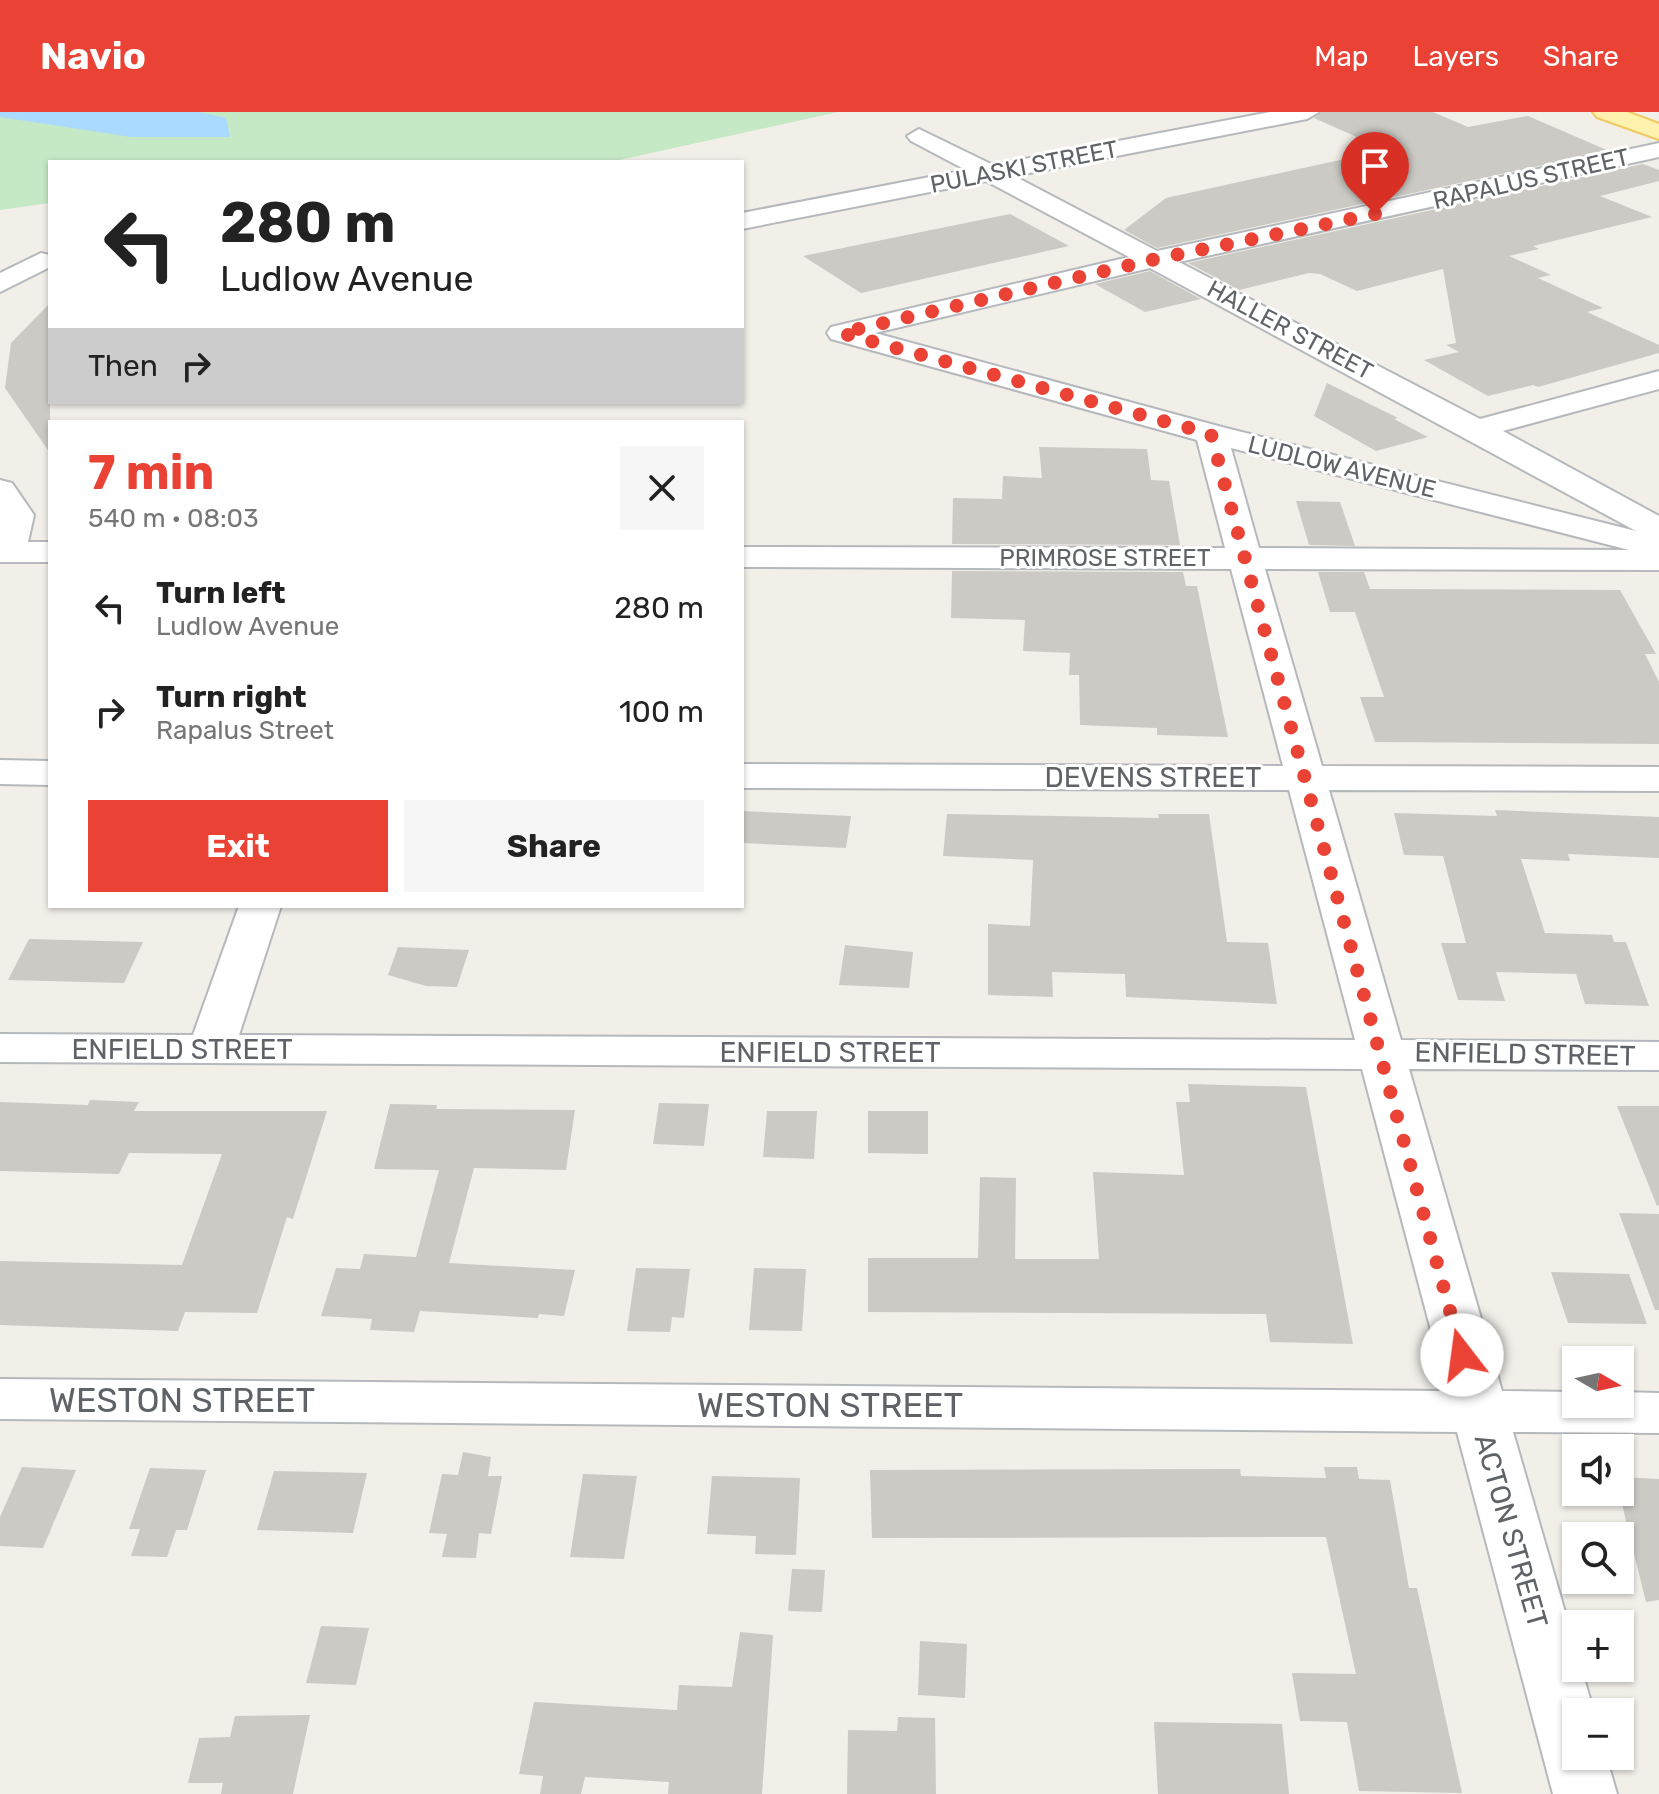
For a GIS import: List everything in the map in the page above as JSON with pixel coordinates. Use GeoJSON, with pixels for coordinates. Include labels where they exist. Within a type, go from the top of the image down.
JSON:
{"type":"FeatureCollection","features":[{"type":"Feature","properties":{"kind":"main road"},"geometry":{"type":"LineString","coordinates":[[1605,112],[1659,132]]}},
{"type":"Feature","properties":{"kind":"street","name":"PULASKI STREET"},"geometry":{"type":"LineString","coordinates":[[744,221],[1307,112]]}},
{"type":"Feature","properties":{"kind":"street","name":"HALLER STREET"},"geometry":{"type":"LineString","coordinates":[[919,136],[1476,429],[1659,530]]}},
{"type":"Feature","properties":{"kind":"street","name":"RAPALUS STREET"},"geometry":{"type":"LineString","coordinates":[[841,333],[1156,259],[1659,150]]}},
{"type":"Feature","properties":{"kind":"street"},"geometry":{"type":"LineString","coordinates":[[0,284],[41,261]]}},
{"type":"Feature","properties":{"kind":"street","name":"LUDLOW AVENUE"},"geometry":{"type":"LineString","coordinates":[[841,333],[1211,434],[1659,547]]}},
{"type":"Feature","properties":{"kind":"street"},"geometry":{"type":"LineString","coordinates":[[1476,429],[1659,380]]}},
{"type":"Feature","properties":{"kind":"street","name":"ACTON STREET"},"geometry":{"type":"LineString","coordinates":[[1211,434],[1378,1052],[1585,1794]]}},
{"type":"Feature","properties":{"kind":"street"},"geometry":{"type":"LineString","coordinates":[[0,490],[17,515],[5,552],[48,552]]}},
{"type":"Feature","properties":{"kind":"street","name":"PRIMROSE STREET"},"geometry":{"type":"LineString","coordinates":[[744,557],[1659,560]]}},
{"type":"Feature","properties":{"kind":"street"},"geometry":{"type":"LineString","coordinates":[[0,772],[48,773]]}},
{"type":"Feature","properties":{"kind":"street","name":"DEVENS STREET"},"geometry":{"type":"LineString","coordinates":[[744,776],[1659,779]]}},
{"type":"Feature","properties":{"kind":"street"},"geometry":{"type":"LineString","coordinates":[[211,1049],[259,908]]}},
{"type":"Feature","properties":{"kind":"street","name":"ENFIELD STREET"},"geometry":{"type":"LineString","coordinates":[[0,1048],[1378,1052],[1659,1056]]}},
{"type":"Feature","properties":{"kind":"street","name":"WESTON STREET"},"geometry":{"type":"LineString","coordinates":[[0,1399],[1659,1413]]}},
{"type":"Feature","properties":{"kind":"green space"},"geometry":{"type":"Polygon","coordinates":[[[0,112],[838,112],[619,160],[48,160],[48,203],[0,210],[0,112]]]}},
{"type":"Feature","properties":{"kind":"water"},"geometry":{"type":"Polygon","coordinates":[[[0,112],[199,112],[226,118],[230,137],[131,137],[0,117],[0,112]]]}},
{"type":"Feature","properties":{"kind":"building"},"geometry":{"type":"Polygon","coordinates":[[[1322,112],[1433,112],[1468,127],[1528,116],[1609,151],[1157,248],[1124,230],[1166,198],[1386,150],[1314,118],[1322,112]]]}},
{"type":"Feature","properties":{"kind":"building"},"geometry":{"type":"Polygon","coordinates":[[[1643,164],[1659,170],[1659,181],[1600,196],[1652,217],[1533,246],[1539,249],[1509,256],[1551,275],[1538,278],[1603,308],[1587,312],[1659,345],[1659,353],[1538,387],[1533,385],[1488,396],[1424,360],[1459,352],[1446,345],[1456,343],[1443,269],[1357,291],[1320,274],[1309,273],[1239,290],[1188,263],[1643,164]]]}},
{"type":"Feature","properties":{"kind":"building"},"geometry":{"type":"Polygon","coordinates":[[[1010,214],[1069,246],[861,293],[803,256],[1010,214]]]}},
{"type":"Feature","properties":{"kind":"building"},"geometry":{"type":"Polygon","coordinates":[[[1150,271],[1201,299],[1145,312],[1095,284],[1150,271]]]}},
{"type":"Feature","properties":{"kind":"building"},"geometry":{"type":"Polygon","coordinates":[[[48,305],[48,450],[5,388],[11,343],[48,305]]]}},
{"type":"Feature","properties":{"kind":"building"},"geometry":{"type":"Polygon","coordinates":[[[1327,383],[1398,418],[1394,419],[1428,437],[1376,451],[1314,416],[1327,383]]]}},
{"type":"Feature","properties":{"kind":"building"},"geometry":{"type":"Polygon","coordinates":[[[1039,447],[1147,449],[1151,480],[1169,481],[1180,545],[952,544],[953,498],[1002,499],[1003,476],[1042,478],[1039,447]]]}},
{"type":"Feature","properties":{"kind":"building"},"geometry":{"type":"Polygon","coordinates":[[[1296,501],[1340,502],[1355,546],[1309,545],[1296,501]]]}},
{"type":"Feature","properties":{"kind":"building"},"geometry":{"type":"Polygon","coordinates":[[[952,571],[1183,572],[1186,586],[1197,586],[1228,737],[1157,735],[1157,728],[1080,725],[1079,675],[1069,675],[1070,653],[1023,651],[1025,620],[951,618],[952,571]]]}},
{"type":"Feature","properties":{"kind":"building"},"geometry":{"type":"Polygon","coordinates":[[[1318,572],[1364,572],[1370,589],[1620,590],[1656,654],[1645,654],[1659,682],[1659,744],[1375,742],[1360,697],[1384,697],[1355,612],[1330,612],[1318,572]]]}},
{"type":"Feature","properties":{"kind":"building"},"geometry":{"type":"Polygon","coordinates":[[[1495,810],[1659,817],[1659,858],[1568,854],[1570,861],[1521,859],[1545,933],[1612,935],[1614,942],[1626,942],[1649,1006],[1585,1004],[1576,974],[1496,972],[1505,1001],[1458,1000],[1441,943],[1466,943],[1443,856],[1404,855],[1394,813],[1497,816],[1495,810]]]}},
{"type":"Feature","properties":{"kind":"building"},"geometry":{"type":"Polygon","coordinates":[[[744,811],[851,816],[846,848],[744,843],[744,811]]]}},
{"type":"Feature","properties":{"kind":"building"},"geometry":{"type":"Polygon","coordinates":[[[947,814],[1159,818],[1158,814],[1209,814],[1227,942],[1268,943],[1277,1004],[1126,997],[1125,974],[1052,972],[1053,997],[988,995],[988,924],[1030,926],[1033,860],[943,856],[947,814]]]}},
{"type":"Feature","properties":{"kind":"building"},"geometry":{"type":"Polygon","coordinates":[[[29,939],[143,942],[124,983],[8,980],[29,939]]]}},
{"type":"Feature","properties":{"kind":"building"},"geometry":{"type":"Polygon","coordinates":[[[845,945],[913,952],[909,988],[839,985],[845,945]]]}},
{"type":"Feature","properties":{"kind":"building"},"geometry":{"type":"Polygon","coordinates":[[[398,947],[469,950],[457,987],[426,986],[388,975],[398,947]]]}},
{"type":"Feature","properties":{"kind":"building"},"geometry":{"type":"Polygon","coordinates":[[[1188,1084],[1306,1087],[1353,1344],[1270,1342],[1266,1314],[868,1312],[868,1258],[978,1258],[980,1177],[1016,1178],[1015,1259],[1099,1259],[1093,1172],[1184,1175],[1176,1102],[1190,1102],[1188,1084]]]}},
{"type":"Feature","properties":{"kind":"building"},"geometry":{"type":"Polygon","coordinates":[[[90,1100],[139,1102],[134,1111],[327,1111],[293,1219],[287,1217],[257,1313],[185,1312],[178,1331],[0,1325],[0,1261],[182,1265],[222,1154],[129,1153],[119,1174],[0,1171],[0,1102],[88,1105],[90,1100]]]}},
{"type":"Feature","properties":{"kind":"building"},"geometry":{"type":"Polygon","coordinates":[[[659,1103],[709,1104],[704,1146],[653,1144],[659,1103]]]}},
{"type":"Feature","properties":{"kind":"building"},"geometry":{"type":"Polygon","coordinates":[[[390,1104],[437,1105],[436,1109],[575,1110],[566,1170],[474,1168],[449,1263],[575,1270],[564,1316],[539,1314],[538,1318],[420,1311],[414,1332],[370,1330],[372,1319],[321,1316],[336,1268],[360,1269],[364,1254],[416,1257],[439,1170],[374,1169],[390,1104]]]}},
{"type":"Feature","properties":{"kind":"building"},"geometry":{"type":"Polygon","coordinates":[[[1617,1106],[1659,1106],[1657,1206],[1617,1106]]]}},
{"type":"Feature","properties":{"kind":"building"},"geometry":{"type":"Polygon","coordinates":[[[767,1111],[817,1111],[814,1159],[763,1157],[767,1111]]]}},
{"type":"Feature","properties":{"kind":"building"},"geometry":{"type":"Polygon","coordinates":[[[868,1111],[928,1111],[928,1154],[868,1153],[868,1111]]]}},
{"type":"Feature","properties":{"kind":"building"},"geometry":{"type":"Polygon","coordinates":[[[1619,1213],[1659,1214],[1659,1310],[1655,1310],[1619,1213]]]}},
{"type":"Feature","properties":{"kind":"building"},"geometry":{"type":"Polygon","coordinates":[[[636,1268],[690,1269],[684,1318],[672,1317],[670,1332],[627,1331],[636,1268]]]}},
{"type":"Feature","properties":{"kind":"building"},"geometry":{"type":"Polygon","coordinates":[[[754,1268],[806,1269],[802,1331],[749,1330],[754,1268]]]}},
{"type":"Feature","properties":{"kind":"building"},"geometry":{"type":"Polygon","coordinates":[[[1551,1272],[1629,1274],[1647,1324],[1568,1323],[1551,1272]]]}},
{"type":"Feature","properties":{"kind":"building"},"geometry":{"type":"Polygon","coordinates":[[[463,1452],[491,1457],[488,1476],[502,1476],[491,1534],[479,1533],[476,1558],[442,1557],[447,1534],[429,1533],[442,1474],[458,1475],[463,1452]]]}},
{"type":"Feature","properties":{"kind":"building"},"geometry":{"type":"Polygon","coordinates":[[[22,1467],[76,1470],[43,1548],[0,1546],[0,1517],[22,1467]]]}},
{"type":"Feature","properties":{"kind":"building"},"geometry":{"type":"Polygon","coordinates":[[[1324,1467],[1357,1467],[1359,1479],[1390,1480],[1409,1588],[1417,1588],[1462,1793],[1359,1791],[1347,1722],[1300,1721],[1292,1673],[1356,1674],[1326,1537],[872,1538],[870,1470],[1240,1469],[1241,1476],[1326,1478],[1324,1467]]]}},
{"type":"Feature","properties":{"kind":"building"},"geometry":{"type":"Polygon","coordinates":[[[150,1468],[206,1470],[187,1530],[176,1530],[167,1557],[131,1556],[140,1529],[129,1529],[150,1468]]]}},
{"type":"Feature","properties":{"kind":"building"},"geometry":{"type":"Polygon","coordinates":[[[274,1471],[367,1473],[353,1533],[257,1530],[274,1471]]]}},
{"type":"Feature","properties":{"kind":"building"},"geometry":{"type":"Polygon","coordinates":[[[583,1474],[637,1476],[624,1559],[570,1557],[583,1474]]]}},
{"type":"Feature","properties":{"kind":"building"},"geometry":{"type":"Polygon","coordinates":[[[712,1476],[800,1478],[796,1555],[755,1554],[756,1536],[707,1534],[712,1476]]]}},
{"type":"Feature","properties":{"kind":"building"},"geometry":{"type":"Polygon","coordinates":[[[1634,1478],[1659,1479],[1659,1600],[1646,1602],[1634,1553],[1634,1522],[1626,1522],[1622,1506],[1634,1506],[1634,1478]]]}},
{"type":"Feature","properties":{"kind":"building"},"geometry":{"type":"Polygon","coordinates":[[[792,1569],[825,1570],[822,1612],[788,1611],[792,1569]]]}},
{"type":"Feature","properties":{"kind":"building"},"geometry":{"type":"Polygon","coordinates":[[[321,1626],[369,1628],[356,1685],[306,1683],[321,1626]]]}},
{"type":"Feature","properties":{"kind":"building"},"geometry":{"type":"Polygon","coordinates":[[[740,1632],[773,1635],[762,1794],[668,1794],[669,1782],[585,1777],[581,1794],[540,1794],[543,1776],[519,1774],[534,1702],[677,1710],[679,1685],[732,1687],[740,1632]]]}},
{"type":"Feature","properties":{"kind":"building"},"geometry":{"type":"Polygon","coordinates":[[[920,1641],[967,1644],[965,1698],[918,1695],[920,1641]]]}},
{"type":"Feature","properties":{"kind":"building"},"geometry":{"type":"Polygon","coordinates":[[[310,1715],[293,1794],[221,1794],[223,1783],[188,1783],[199,1738],[230,1737],[235,1716],[310,1715]]]}},
{"type":"Feature","properties":{"kind":"building"},"geometry":{"type":"Polygon","coordinates":[[[898,1717],[935,1718],[936,1794],[847,1794],[848,1730],[897,1731],[898,1717]]]}},
{"type":"Feature","properties":{"kind":"building"},"geometry":{"type":"Polygon","coordinates":[[[1154,1722],[1282,1724],[1289,1794],[1158,1794],[1154,1722]]]}},
{"type":"Feature","properties":{"kind":"route"},"geometry":{"type":"LineString","coordinates":[[1375,214],[1156,259],[841,333],[1211,434],[1462,1355]]}}]}
